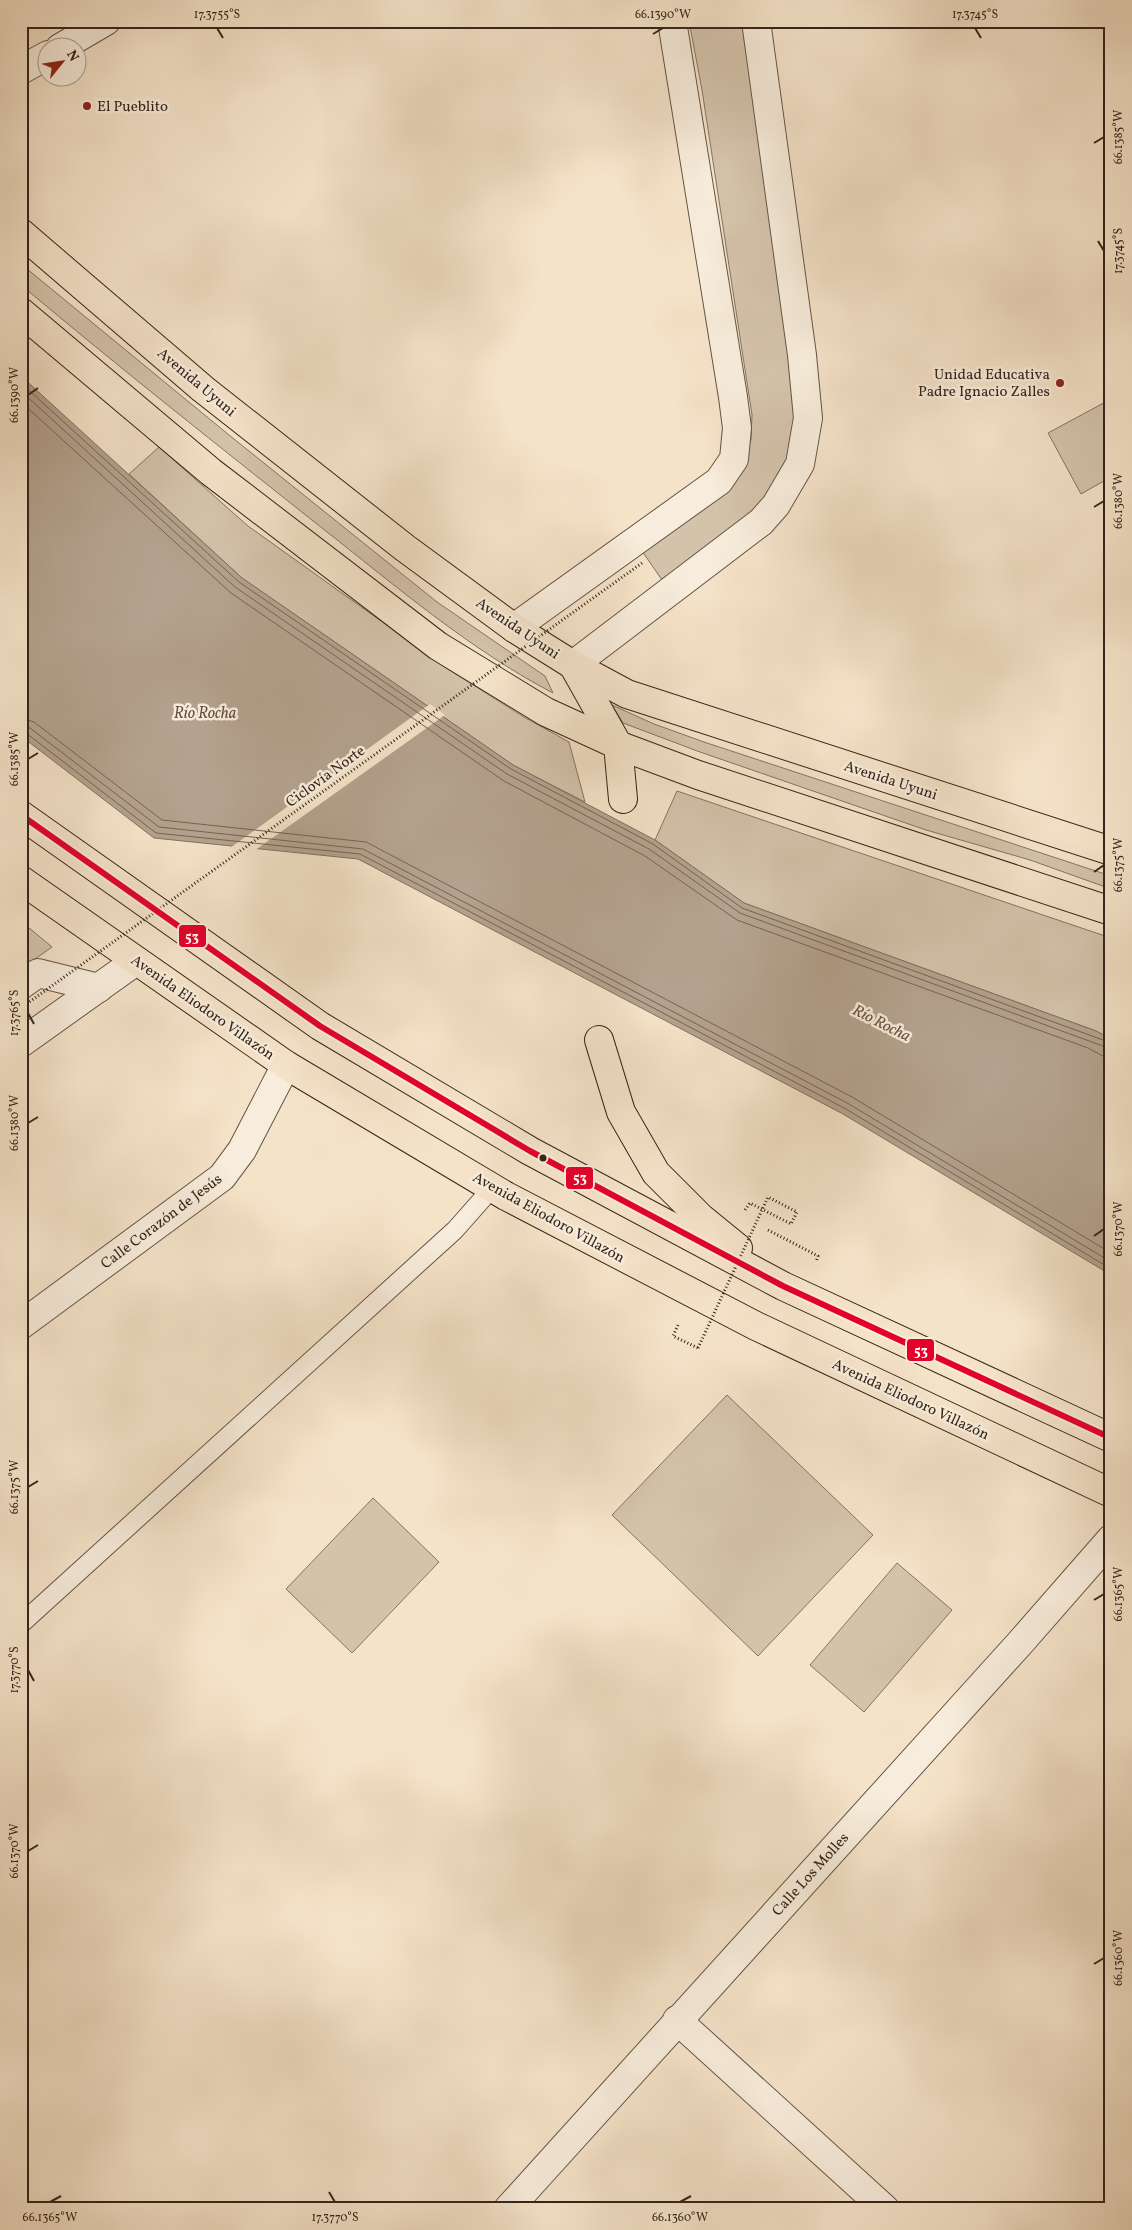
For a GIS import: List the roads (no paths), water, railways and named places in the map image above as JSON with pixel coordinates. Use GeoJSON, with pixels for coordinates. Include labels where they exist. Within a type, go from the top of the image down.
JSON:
{"type":"FeatureCollection","features":[{"type":"Feature","properties":{"kind":"main road","name":"Avenida Uyuni"},"geometry":{"type":"LineString","coordinates":[[21,233],[203,389],[405,548],[514,628],[573,665],[627,694],[1111,851]]}},
{"type":"Feature","properties":{"kind":"main road"},"geometry":{"type":"LineString","coordinates":[[21,312],[211,472],[438,646],[546,712],[618,745],[698,775],[1111,911]]}},
{"type":"Feature","properties":{"kind":"main road"},"geometry":{"type":"LineString","coordinates":[[573,665],[618,745],[623,799]]}},
{"type":"Feature","properties":{"kind":"main road"},"geometry":{"type":"LineString","coordinates":[[21,815],[320,1026],[530,1151],[783,1286],[1111,1438]]}},
{"type":"Feature","properties":{"kind":"main road","name":"Avenida Eliodoro Villazón"},"geometry":{"type":"LineString","coordinates":[[21,880],[286,1065],[493,1187],[743,1319],[1111,1493]]}},
{"type":"Feature","properties":{"kind":"main road"},"geometry":{"type":"LineString","coordinates":[[599,1040],[621,1112],[656,1173],[700,1217],[783,1286]]}},
{"type":"Feature","properties":{"kind":"street"},"geometry":{"type":"LineString","coordinates":[[77,38],[106,21]]}},
{"type":"Feature","properties":{"kind":"street"},"geometry":{"type":"LineString","coordinates":[[514,628],[719,481],[734,459],[738,428],[734,397],[672,21]]}},
{"type":"Feature","properties":{"kind":"street"},"geometry":{"type":"LineString","coordinates":[[573,665],[761,522],[776,505],[800,464],[808,418],[800,345],[756,21]]}},
{"type":"Feature","properties":{"kind":"street"},"geometry":{"type":"LineString","coordinates":[[21,70],[38,61]]}},
{"type":"Feature","properties":{"kind":"street"},"geometry":{"type":"LineString","coordinates":[[21,1043],[136,962]]}},
{"type":"Feature","properties":{"kind":"street"},"geometry":{"type":"LineString","coordinates":[[21,985],[38,974],[99,988]]}},
{"type":"Feature","properties":{"kind":"street","name":"Calle Corazón de Jesús"},"geometry":{"type":"LineString","coordinates":[[21,1325],[222,1177],[242,1150],[286,1065]]}},
{"type":"Feature","properties":{"kind":"street","name":"Calle Los Molles"},"geometry":{"type":"LineString","coordinates":[[508,2209],[1020,1643],[1111,1539]]}},
{"type":"Feature","properties":{"kind":"street"},"geometry":{"type":"LineString","coordinates":[[677,2020],[885,2209]]}},
{"type":"Feature","properties":{"kind":"lane"},"geometry":{"type":"LineString","coordinates":[[21,1624],[455,1230],[493,1187]]}},
{"type":"Feature","properties":{"kind":"water","name":"Río Rocha"},"geometry":{"type":"Polygon","coordinates":[[[21,376],[242,578],[513,765],[655,840],[744,903],[1096,1031],[1111,1039],[1111,1275],[843,1114],[358,859],[154,838],[21,736],[21,376]]]}},
{"type":"Feature","properties":{"kind":"place","name":"El Pueblito"},"geometry":{"type":"Point","coordinates":[87,106]}},
{"type":"Feature","properties":{"kind":"place","name":"Unidad Educativa Padre Ignacio Zalles"},"geometry":{"type":"Point","coordinates":[1060,383]}}]}
